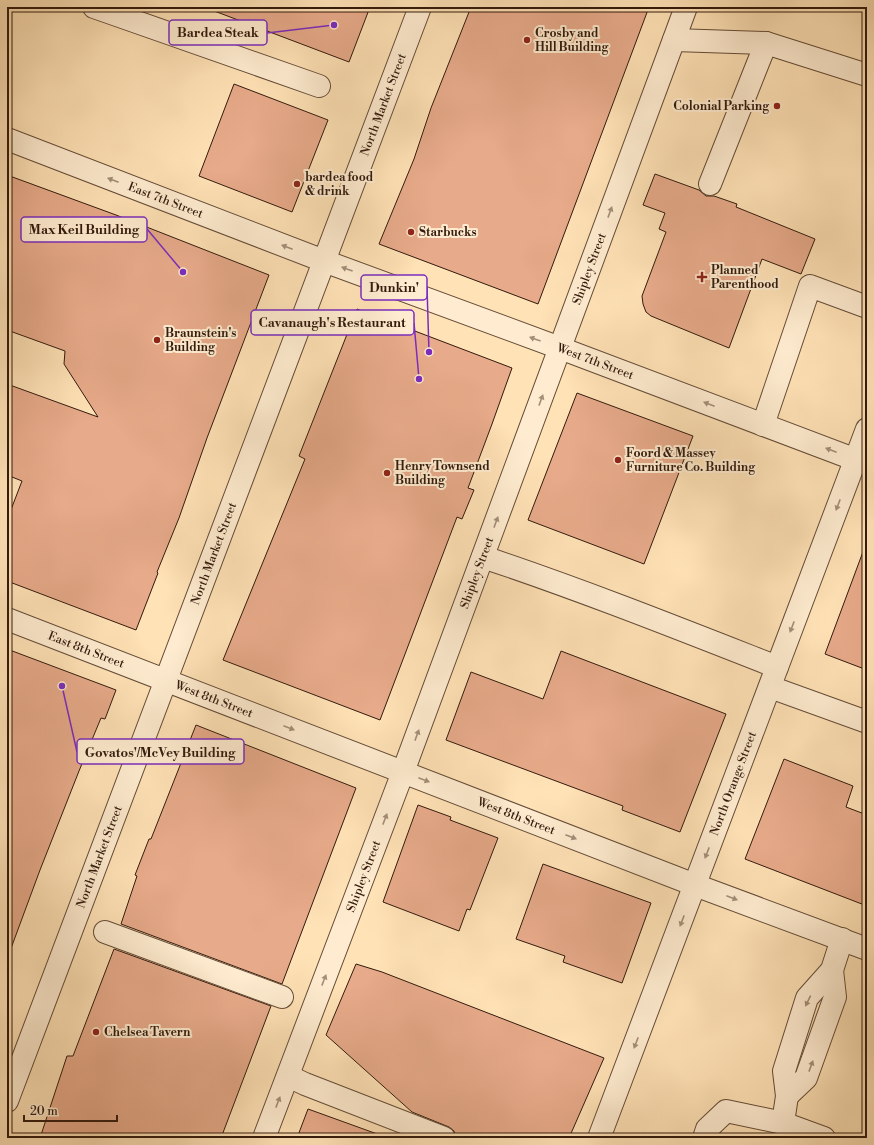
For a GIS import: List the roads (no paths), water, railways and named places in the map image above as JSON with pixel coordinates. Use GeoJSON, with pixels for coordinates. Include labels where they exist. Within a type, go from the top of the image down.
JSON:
{"type":"FeatureCollection","features":[{"type":"Feature","properties":{"kind":"street"},"geometry":{"type":"LineString","coordinates":[[94,7],[319,86]]}},
{"type":"Feature","properties":{"kind":"street","name":"North Market Street"},"geometry":{"type":"LineString","coordinates":[[7,1101],[420,7]]}},
{"type":"Feature","properties":{"kind":"street","name":"Shipley Street"},"geometry":{"type":"LineString","coordinates":[[264,1138],[403,772],[686,7]]}},
{"type":"Feature","properties":{"kind":"street"},"geometry":{"type":"LineString","coordinates":[[674,40],[766,43],[867,75]]}},
{"type":"Feature","properties":{"kind":"street"},"geometry":{"type":"LineString","coordinates":[[710,184],[766,43]]}},
{"type":"Feature","properties":{"kind":"street","name":"East 7th Street"},"geometry":{"type":"LineString","coordinates":[[7,139],[324,261]]}},
{"type":"Feature","properties":{"kind":"street","name":"West 7th Street"},"geometry":{"type":"LineString","coordinates":[[324,261],[560,348],[861,462]]}},
{"type":"Feature","properties":{"kind":"street"},"geometry":{"type":"LineString","coordinates":[[763,425],[810,286],[867,307]]}},
{"type":"Feature","properties":{"kind":"street","name":"North Orange Street"},"geometry":{"type":"LineString","coordinates":[[599,1138],[777,667],[861,462],[867,429]]}},
{"type":"Feature","properties":{"kind":"street"},"geometry":{"type":"LineString","coordinates":[[483,557],[530,572],[777,667]]}},
{"type":"Feature","properties":{"kind":"street","name":"East 8th Street"},"geometry":{"type":"LineString","coordinates":[[7,619],[166,680]]}},
{"type":"Feature","properties":{"kind":"street","name":"West 8th Street"},"geometry":{"type":"LineString","coordinates":[[166,680],[695,885],[867,949]]}},
{"type":"Feature","properties":{"kind":"street"},"geometry":{"type":"LineString","coordinates":[[770,687],[867,722]]}},
{"type":"Feature","properties":{"kind":"street"},"geometry":{"type":"LineString","coordinates":[[105,932],[282,997]]}},
{"type":"Feature","properties":{"kind":"street"},"geometry":{"type":"LineString","coordinates":[[782,1123],[787,1096],[784,1071],[808,998],[832,970],[842,940]]}},
{"type":"Feature","properties":{"kind":"street"},"geometry":{"type":"LineString","coordinates":[[288,1076],[444,1138]]}},
{"type":"Feature","properties":{"kind":"street"},"geometry":{"type":"LineString","coordinates":[[704,1138],[707,1129],[726,1111],[782,1123],[824,1138]]}},
{"type":"Feature","properties":{"kind":"place","name":"Bardea Steak"},"geometry":{"type":"Point","coordinates":[334,25]}},
{"type":"Feature","properties":{"kind":"place","name":"Crosby and Hill Building"},"geometry":{"type":"Point","coordinates":[527,40]}},
{"type":"Feature","properties":{"kind":"place","name":"Colonial Parking"},"geometry":{"type":"Point","coordinates":[777,106]}},
{"type":"Feature","properties":{"kind":"place","name":"bardea food & drink"},"geometry":{"type":"Point","coordinates":[297,184]}},
{"type":"Feature","properties":{"kind":"place","name":"Starbucks"},"geometry":{"type":"Point","coordinates":[411,232]}},
{"type":"Feature","properties":{"kind":"place","name":"Max Keil Building"},"geometry":{"type":"Point","coordinates":[183,272]}},
{"type":"Feature","properties":{"kind":"place","name":"Planned Parenthood"},"geometry":{"type":"Point","coordinates":[702,277]}},
{"type":"Feature","properties":{"kind":"place","name":"Braunstein's Building"},"geometry":{"type":"Point","coordinates":[157,340]}},
{"type":"Feature","properties":{"kind":"place","name":"Dunkin'"},"geometry":{"type":"Point","coordinates":[429,352]}},
{"type":"Feature","properties":{"kind":"place","name":"Cavanaugh's Restaurant"},"geometry":{"type":"Point","coordinates":[419,379]}},
{"type":"Feature","properties":{"kind":"place","name":"Foord & Massey Furniture Co. Building"},"geometry":{"type":"Point","coordinates":[618,460]}},
{"type":"Feature","properties":{"kind":"place","name":"Henry Townsend Building"},"geometry":{"type":"Point","coordinates":[387,473]}},
{"type":"Feature","properties":{"kind":"place","name":"Govatos'/McVey Building"},"geometry":{"type":"Point","coordinates":[62,686]}},
{"type":"Feature","properties":{"kind":"place","name":"Chelsea Tavern"},"geometry":{"type":"Point","coordinates":[96,1032]}}]}
